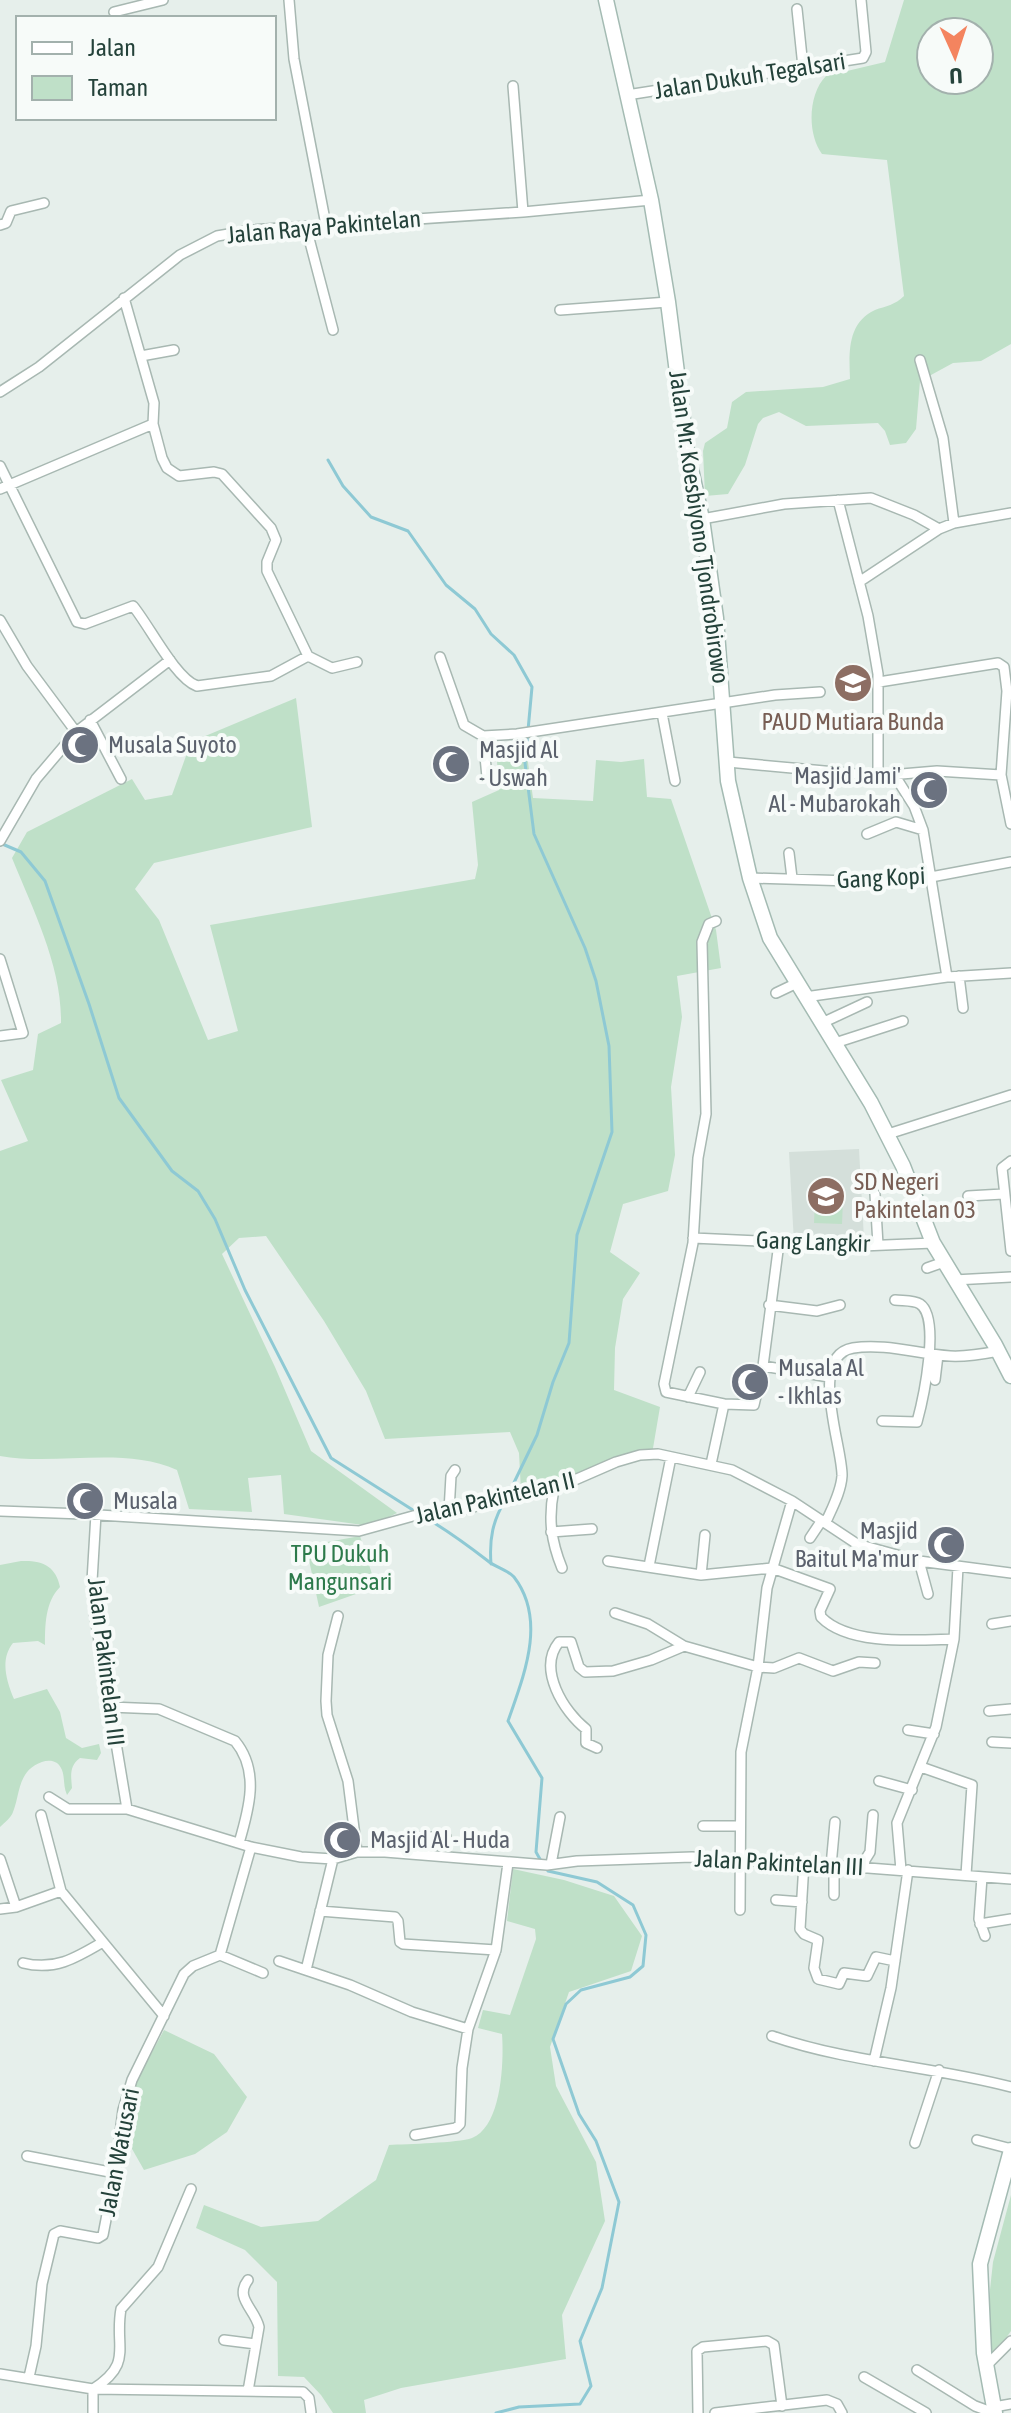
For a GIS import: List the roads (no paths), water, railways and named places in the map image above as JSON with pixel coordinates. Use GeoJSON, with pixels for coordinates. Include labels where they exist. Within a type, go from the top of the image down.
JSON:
{"type":"FeatureCollection","features":[{"type":"Feature","properties":{"kind":"main road","name":"Jalan Mr. Koesbiyono Tjondrobirowo"},"geometry":{"type":"LineString","coordinates":[[606,0],[651,200],[668,302],[687,451],[702,519],[716,618],[728,781],[750,878],[770,938],[888,1134],[933,1243],[1011,1376]]}},
{"type":"Feature","properties":{"kind":"main road"},"geometry":{"type":"LineString","coordinates":[[994,2411],[986,2366],[980,2264],[1011,2149]]}},
{"type":"Feature","properties":{"kind":"street"},"geometry":{"type":"LineString","coordinates":[[114,12],[163,0]]}},
{"type":"Feature","properties":{"kind":"street"},"geometry":{"type":"LineString","coordinates":[[289,0],[294,59],[326,225]]}},
{"type":"Feature","properties":{"kind":"street","name":"Jalan Dukuh Tegalsari"},"geometry":{"type":"LineString","coordinates":[[627,95],[864,57],[861,0]]}},
{"type":"Feature","properties":{"kind":"street"},"geometry":{"type":"LineString","coordinates":[[797,9],[803,67]]}},
{"type":"Feature","properties":{"kind":"street"},"geometry":{"type":"LineString","coordinates":[[513,86],[523,212]]}},
{"type":"Feature","properties":{"kind":"street","name":"Jalan Raya Pakintelan"},"geometry":{"type":"LineString","coordinates":[[0,392],[39,367],[180,255],[217,236],[252,230],[651,200]]}},
{"type":"Feature","properties":{"kind":"street"},"geometry":{"type":"LineString","coordinates":[[0,225],[6,223],[11,211],[44,203]]}},
{"type":"Feature","properties":{"kind":"street"},"geometry":{"type":"LineString","coordinates":[[306,227],[333,330]]}},
{"type":"Feature","properties":{"kind":"street"},"geometry":{"type":"LineString","coordinates":[[124,298],[154,403],[153,424],[162,458],[172,474],[222,474],[271,528],[276,540],[267,562],[267,571],[308,656],[332,668],[357,662]]}},
{"type":"Feature","properties":{"kind":"street"},"geometry":{"type":"LineString","coordinates":[[560,310],[668,302]]}},
{"type":"Feature","properties":{"kind":"street"},"geometry":{"type":"LineString","coordinates":[[141,356],[174,350]]}},
{"type":"Feature","properties":{"kind":"street"},"geometry":{"type":"LineString","coordinates":[[920,360],[943,438],[954,523]]}},
{"type":"Feature","properties":{"kind":"street"},"geometry":{"type":"LineString","coordinates":[[4,487],[153,424]]}},
{"type":"Feature","properties":{"kind":"street"},"geometry":{"type":"LineString","coordinates":[[0,466],[4,487],[74,620],[85,624],[133,606],[170,660],[190,683],[202,687],[271,676],[308,656]]}},
{"type":"Feature","properties":{"kind":"street"},"geometry":{"type":"LineString","coordinates":[[702,519],[784,504],[871,498],[939,529]]}},
{"type":"Feature","properties":{"kind":"street"},"geometry":{"type":"LineString","coordinates":[[838,500],[868,616],[879,682],[878,776]]}},
{"type":"Feature","properties":{"kind":"street"},"geometry":{"type":"LineString","coordinates":[[859,582],[939,529],[954,523],[1011,513]]}},
{"type":"Feature","properties":{"kind":"street"},"geometry":{"type":"LineString","coordinates":[[0,620],[27,666],[76,732]]}},
{"type":"Feature","properties":{"kind":"street"},"geometry":{"type":"LineString","coordinates":[[440,657],[464,725],[483,736],[543,731],[775,695],[820,692]]}},
{"type":"Feature","properties":{"kind":"street"},"geometry":{"type":"LineString","coordinates":[[1,839],[36,779],[76,732],[170,660]]}},
{"type":"Feature","properties":{"kind":"street"},"geometry":{"type":"LineString","coordinates":[[879,682],[998,663],[1007,665],[1007,746],[1001,775],[1011,824]]}},
{"type":"Feature","properties":{"kind":"street"},"geometry":{"type":"LineString","coordinates":[[662,713],[675,781]]}},
{"type":"Feature","properties":{"kind":"street"},"geometry":{"type":"LineString","coordinates":[[90,720],[121,779]]}},
{"type":"Feature","properties":{"kind":"street"},"geometry":{"type":"LineString","coordinates":[[483,736],[487,777]]}},
{"type":"Feature","properties":{"kind":"street"},"geometry":{"type":"LineString","coordinates":[[728,762],[878,776],[937,771],[1001,775]]}},
{"type":"Feature","properties":{"kind":"street"},"geometry":{"type":"LineString","coordinates":[[895,776],[914,806],[923,830],[947,977]]}},
{"type":"Feature","properties":{"kind":"street"},"geometry":{"type":"LineString","coordinates":[[867,834],[896,822],[923,830]]}},
{"type":"Feature","properties":{"kind":"street"},"geometry":{"type":"LineString","coordinates":[[789,853],[792,878]]}},
{"type":"Feature","properties":{"kind":"street","name":"Gang Kopi"},"geometry":{"type":"LineString","coordinates":[[750,878],[883,882],[931,877],[1011,862]]}},
{"type":"Feature","properties":{"kind":"street"},"geometry":{"type":"LineString","coordinates":[[716,921],[709,924],[702,942],[706,1107],[698,1158],[693,1238],[664,1384],[666,1392],[724,1404],[754,1405],[763,1366],[779,1243]]}},
{"type":"Feature","properties":{"kind":"street"},"geometry":{"type":"LineString","coordinates":[[0,959],[23,1029],[20,1035],[0,1036]]}},
{"type":"Feature","properties":{"kind":"street"},"geometry":{"type":"LineString","coordinates":[[805,997],[947,977],[1011,973]]}},
{"type":"Feature","properties":{"kind":"street"},"geometry":{"type":"LineString","coordinates":[[959,976],[963,1008]]}},
{"type":"Feature","properties":{"kind":"street"},"geometry":{"type":"LineString","coordinates":[[776,993],[797,983]]}},
{"type":"Feature","properties":{"kind":"street"},"geometry":{"type":"LineString","coordinates":[[822,1023],[867,1002]]}},
{"type":"Feature","properties":{"kind":"street"},"geometry":{"type":"LineString","coordinates":[[835,1043],[903,1021]]}},
{"type":"Feature","properties":{"kind":"street"},"geometry":{"type":"LineString","coordinates":[[888,1134],[1011,1095]]}},
{"type":"Feature","properties":{"kind":"street"},"geometry":{"type":"LineString","coordinates":[[1011,1161],[1002,1168],[1011,1251]]}},
{"type":"Feature","properties":{"kind":"street"},"geometry":{"type":"LineString","coordinates":[[875,1194],[878,1245]]}},
{"type":"Feature","properties":{"kind":"street"},"geometry":{"type":"LineString","coordinates":[[968,1196],[1003,1194]]}},
{"type":"Feature","properties":{"kind":"street","name":"Gang Langkir"},"geometry":{"type":"LineString","coordinates":[[693,1238],[779,1243],[933,1243]]}},
{"type":"Feature","properties":{"kind":"street"},"geometry":{"type":"LineString","coordinates":[[927,1268],[944,1262]]}},
{"type":"Feature","properties":{"kind":"street"},"geometry":{"type":"LineString","coordinates":[[954,1280],[1011,1277]]}},
{"type":"Feature","properties":{"kind":"street"},"geometry":{"type":"LineString","coordinates":[[895,1300],[917,1302],[924,1308],[931,1329],[935,1380]]}},
{"type":"Feature","properties":{"kind":"street"},"geometry":{"type":"LineString","coordinates":[[769,1305],[817,1311],[840,1305]]}},
{"type":"Feature","properties":{"kind":"street"},"geometry":{"type":"LineString","coordinates":[[810,1538],[824,1521],[841,1487],[842,1474],[829,1377],[833,1361],[841,1352],[851,1348],[880,1348],[965,1356],[999,1351]]}},
{"type":"Feature","properties":{"kind":"street"},"geometry":{"type":"LineString","coordinates":[[882,1421],[912,1423],[918,1420],[934,1354]]}},
{"type":"Feature","properties":{"kind":"street"},"geometry":{"type":"LineString","coordinates":[[763,1366],[829,1377]]}},
{"type":"Feature","properties":{"kind":"street"},"geometry":{"type":"LineString","coordinates":[[688,1397],[700,1372]]}},
{"type":"Feature","properties":{"kind":"street"},"geometry":{"type":"LineString","coordinates":[[711,1464],[724,1404]]}},
{"type":"Feature","properties":{"kind":"street","name":"Jalan Pakintelan II"},"geometry":{"type":"LineString","coordinates":[[0,1511],[359,1531],[413,1516],[554,1489],[640,1455],[671,1457],[732,1470],[792,1501],[857,1544],[919,1561],[1011,1573]]}},
{"type":"Feature","properties":{"kind":"street"},"geometry":{"type":"LineString","coordinates":[[649,1566],[671,1457]]}},
{"type":"Feature","properties":{"kind":"street"},"geometry":{"type":"LineString","coordinates":[[449,1511],[451,1476],[455,1470]]}},
{"type":"Feature","properties":{"kind":"street"},"geometry":{"type":"LineString","coordinates":[[554,1489],[551,1532],[562,1568]]}},
{"type":"Feature","properties":{"kind":"street"},"geometry":{"type":"LineString","coordinates":[[740,1910],[741,1752],[758,1667],[772,1568],[792,1501]]}},
{"type":"Feature","properties":{"kind":"street","name":"Jalan Pakintelan III"},"geometry":{"type":"LineString","coordinates":[[96,1514],[92,1581],[127,1809]]}},
{"type":"Feature","properties":{"kind":"street"},"geometry":{"type":"LineString","coordinates":[[551,1532],[592,1529]]}},
{"type":"Feature","properties":{"kind":"street"},"geometry":{"type":"LineString","coordinates":[[701,1575],[705,1535]]}},
{"type":"Feature","properties":{"kind":"street"},"geometry":{"type":"LineString","coordinates":[[608,1561],[701,1575],[772,1568],[828,1588],[830,1590],[820,1611],[821,1617],[855,1635],[913,1640],[954,1639]]}},
{"type":"Feature","properties":{"kind":"street"},"geometry":{"type":"LineString","coordinates":[[919,1561],[928,1594]]}},
{"type":"Feature","properties":{"kind":"street"},"geometry":{"type":"LineString","coordinates":[[874,2061],[895,1961],[905,1870],[897,1823],[934,1734],[954,1639],[958,1567]]}},
{"type":"Feature","properties":{"kind":"street"},"geometry":{"type":"LineString","coordinates":[[615,1613],[648,1624],[684,1646],[758,1667],[774,1668],[792,1658],[833,1671],[859,1662],[875,1663]]}},
{"type":"Feature","properties":{"kind":"street"},"geometry":{"type":"LineString","coordinates":[[338,1616],[328,1655],[327,1715],[348,1781],[357,1852]]}},
{"type":"Feature","properties":{"kind":"street"},"geometry":{"type":"LineString","coordinates":[[992,1624],[1011,1621]]}},
{"type":"Feature","properties":{"kind":"street"},"geometry":{"type":"LineString","coordinates":[[597,1748],[586,1743],[586,1729],[573,1720],[558,1694],[552,1664],[555,1646],[565,1640],[571,1642],[579,1667],[588,1672],[630,1668],[684,1646]]}},
{"type":"Feature","properties":{"kind":"street"},"geometry":{"type":"LineString","coordinates":[[110,1707],[159,1709],[235,1741],[248,1763],[251,1785],[248,1812],[239,1843]]}},
{"type":"Feature","properties":{"kind":"street"},"geometry":{"type":"LineString","coordinates":[[989,1711],[1011,1709]]}},
{"type":"Feature","properties":{"kind":"street"},"geometry":{"type":"LineString","coordinates":[[908,1730],[934,1734]]}},
{"type":"Feature","properties":{"kind":"street"},"geometry":{"type":"LineString","coordinates":[[992,1742],[1011,1743]]}},
{"type":"Feature","properties":{"kind":"street"},"geometry":{"type":"LineString","coordinates":[[921,1767],[972,1785],[966,1875]]}},
{"type":"Feature","properties":{"kind":"street"},"geometry":{"type":"LineString","coordinates":[[879,1781],[912,1790]]}},
{"type":"Feature","properties":{"kind":"street"},"geometry":{"type":"LineString","coordinates":[[49,1797],[68,1809],[127,1809],[251,1847],[301,1857],[333,1859],[357,1852],[385,1852],[508,1863],[496,1950],[468,2029],[462,2068],[460,2124],[456,2128],[415,2135]]}},
{"type":"Feature","properties":{"kind":"street"},"geometry":{"type":"LineString","coordinates":[[41,1815],[61,1891],[164,2016]]}},
{"type":"Feature","properties":{"kind":"street"},"geometry":{"type":"LineString","coordinates":[[864,1868],[870,1852],[873,1815]]}},
{"type":"Feature","properties":{"kind":"street"},"geometry":{"type":"LineString","coordinates":[[549,1864],[560,1817]]}},
{"type":"Feature","properties":{"kind":"street"},"geometry":{"type":"LineString","coordinates":[[834,1895],[835,1822]]}},
{"type":"Feature","properties":{"kind":"street"},"geometry":{"type":"LineString","coordinates":[[703,1826],[739,1826]]}},
{"type":"Feature","properties":{"kind":"street"},"geometry":{"type":"LineString","coordinates":[[385,1852],[394,1841],[402,1839],[446,1837]]}},
{"type":"Feature","properties":{"kind":"street"},"geometry":{"type":"LineString","coordinates":[[251,1847],[220,1955],[263,1973]]}},
{"type":"Feature","properties":{"kind":"street","name":"Jalan Pakintelan III"},"geometry":{"type":"LineString","coordinates":[[508,1863],[692,1857],[1011,1879]]}},
{"type":"Feature","properties":{"kind":"street"},"geometry":{"type":"LineString","coordinates":[[0,1859],[16,1907]]}},
{"type":"Feature","properties":{"kind":"street"},"geometry":{"type":"LineString","coordinates":[[306,1970],[333,1859]]}},
{"type":"Feature","properties":{"kind":"street"},"geometry":{"type":"LineString","coordinates":[[804,1863],[800,1929],[818,1940],[814,1968],[821,1982],[839,1984],[845,1973],[867,1976],[876,1957],[895,1961]]}},
{"type":"Feature","properties":{"kind":"street"},"geometry":{"type":"LineString","coordinates":[[982,1877],[980,1924],[985,1936]]}},
{"type":"Feature","properties":{"kind":"street"},"geometry":{"type":"LineString","coordinates":[[0,1909],[16,1907],[61,1891]]}},
{"type":"Feature","properties":{"kind":"street"},"geometry":{"type":"LineString","coordinates":[[776,1900],[802,1902]]}},
{"type":"Feature","properties":{"kind":"street"},"geometry":{"type":"LineString","coordinates":[[320,1911],[395,1917],[403,1944],[496,1950]]}},
{"type":"Feature","properties":{"kind":"street"},"geometry":{"type":"LineString","coordinates":[[980,1924],[1011,1919]]}},
{"type":"Feature","properties":{"kind":"street"},"geometry":{"type":"LineString","coordinates":[[23,1963],[61,1965],[103,1942]]}},
{"type":"Feature","properties":{"kind":"street","name":"Jalan Watusari"},"geometry":{"type":"LineString","coordinates":[[29,2377],[36,2346],[42,2284],[54,2234],[60,2231],[101,2237],[115,2173],[123,2110],[132,2080],[184,1974],[193,1966],[220,1955]]}},
{"type":"Feature","properties":{"kind":"street"},"geometry":{"type":"LineString","coordinates":[[279,1961],[350,1985],[412,2012],[468,2029]]}},
{"type":"Feature","properties":{"kind":"street"},"geometry":{"type":"LineString","coordinates":[[772,2036],[828,2053],[939,2070],[1011,2087]]}},
{"type":"Feature","properties":{"kind":"street"},"geometry":{"type":"LineString","coordinates":[[915,2143],[939,2070]]}},
{"type":"Feature","properties":{"kind":"street"},"geometry":{"type":"LineString","coordinates":[[977,2140],[1011,2149]]}},
{"type":"Feature","properties":{"kind":"street"},"geometry":{"type":"LineString","coordinates":[[27,2156],[115,2173]]}},
{"type":"Feature","properties":{"kind":"street"},"geometry":{"type":"LineString","coordinates":[[93,2389],[114,2373],[122,2341],[121,2309],[158,2267],[191,2189]]}},
{"type":"Feature","properties":{"kind":"street"},"geometry":{"type":"LineString","coordinates":[[248,2280],[242,2292],[258,2322],[248,2391]]}},
{"type":"Feature","properties":{"kind":"street"},"geometry":{"type":"LineString","coordinates":[[224,2340],[256,2344]]}},
{"type":"Feature","properties":{"kind":"street"},"geometry":{"type":"LineString","coordinates":[[698,2413],[697,2351],[703,2347],[763,2341],[774,2345],[782,2406]]}},
{"type":"Feature","properties":{"kind":"street"},"geometry":{"type":"LineString","coordinates":[[986,2366],[1011,2341]]}},
{"type":"Feature","properties":{"kind":"street"},"geometry":{"type":"LineString","coordinates":[[917,2370],[975,2406],[994,2411],[1011,2404]]}},
{"type":"Feature","properties":{"kind":"street"},"geometry":{"type":"LineString","coordinates":[[0,2374],[93,2389],[303,2392],[309,2398],[311,2412]]}},
{"type":"Feature","properties":{"kind":"street"},"geometry":{"type":"LineString","coordinates":[[864,2377],[926,2413]]}},
{"type":"Feature","properties":{"kind":"street"},"geometry":{"type":"LineString","coordinates":[[93,2389],[93,2413]]}},
{"type":"Feature","properties":{"kind":"street"},"geometry":{"type":"LineString","coordinates":[[715,2413],[827,2400],[837,2404],[842,2413]]}},
{"type":"Feature","properties":{"kind":"waterway"},"geometry":{"type":"LineString","coordinates":[[328,460],[343,486],[371,517],[408,531],[446,585],[475,609],[491,634],[514,655],[532,687],[525,763],[534,834],[585,948],[596,981],[609,1046],[612,1132],[577,1235],[569,1343],[537,1435],[509,1493]]}},
{"type":"Feature","properties":{"kind":"waterway"},"geometry":{"type":"LineString","coordinates":[[0,843],[21,852],[45,881],[119,1098],[172,1171],[198,1191],[215,1219],[245,1290],[331,1458],[416,1512]]}},
{"type":"Feature","properties":{"kind":"waterway"},"geometry":{"type":"LineString","coordinates":[[491,1564],[493,1530],[505,1500]]}},
{"type":"Feature","properties":{"kind":"waterway"},"geometry":{"type":"LineString","coordinates":[[426,1518],[514,1577],[524,1594],[531,1629],[529,1648],[508,1721],[542,1778],[536,1852],[541,1861]]}},
{"type":"Feature","properties":{"kind":"waterway"},"geometry":{"type":"LineString","coordinates":[[496,2413],[519,2407],[580,2404],[591,2386],[580,2341],[602,2288],[619,2202],[596,2141],[579,2114],[553,2039],[566,2004],[581,1990],[630,1977],[643,1966],[646,1935],[633,1905],[597,1882],[548,1871],[546,1867]]}},
{"type":"Feature","properties":{"kind":"place","name":"PAUD Mutiara Bunda"},"geometry":{"type":"Point","coordinates":[853,683]}},
{"type":"Feature","properties":{"kind":"place","name":"Musala Suyoto"},"geometry":{"type":"Point","coordinates":[80,745]}},
{"type":"Feature","properties":{"kind":"place","name":"Masjid Al - Uswah"},"geometry":{"type":"Point","coordinates":[451,764]}},
{"type":"Feature","properties":{"kind":"place","name":"Masjid Jami' Al - Mubarokah"},"geometry":{"type":"Point","coordinates":[929,790]}},
{"type":"Feature","properties":{"kind":"place","name":"SD Negeri Pakintelan 03"},"geometry":{"type":"Point","coordinates":[826,1196]}},
{"type":"Feature","properties":{"kind":"place","name":"Musala Al - Ikhlas"},"geometry":{"type":"Point","coordinates":[750,1382]}},
{"type":"Feature","properties":{"kind":"place","name":"Musala"},"geometry":{"type":"Point","coordinates":[85,1501]}},
{"type":"Feature","properties":{"kind":"place","name":"Masjid Baitul Ma'mur"},"geometry":{"type":"Point","coordinates":[946,1545]}},
{"type":"Feature","properties":{"kind":"place","name":"Masjid Al - Huda"},"geometry":{"type":"Point","coordinates":[342,1840]}},
{"type":"Feature","properties":{"kind":"park label","name":"TPU Dukuh Mangunsari"},"geometry":{"type":"Point","coordinates":[340,1568]}}]}
